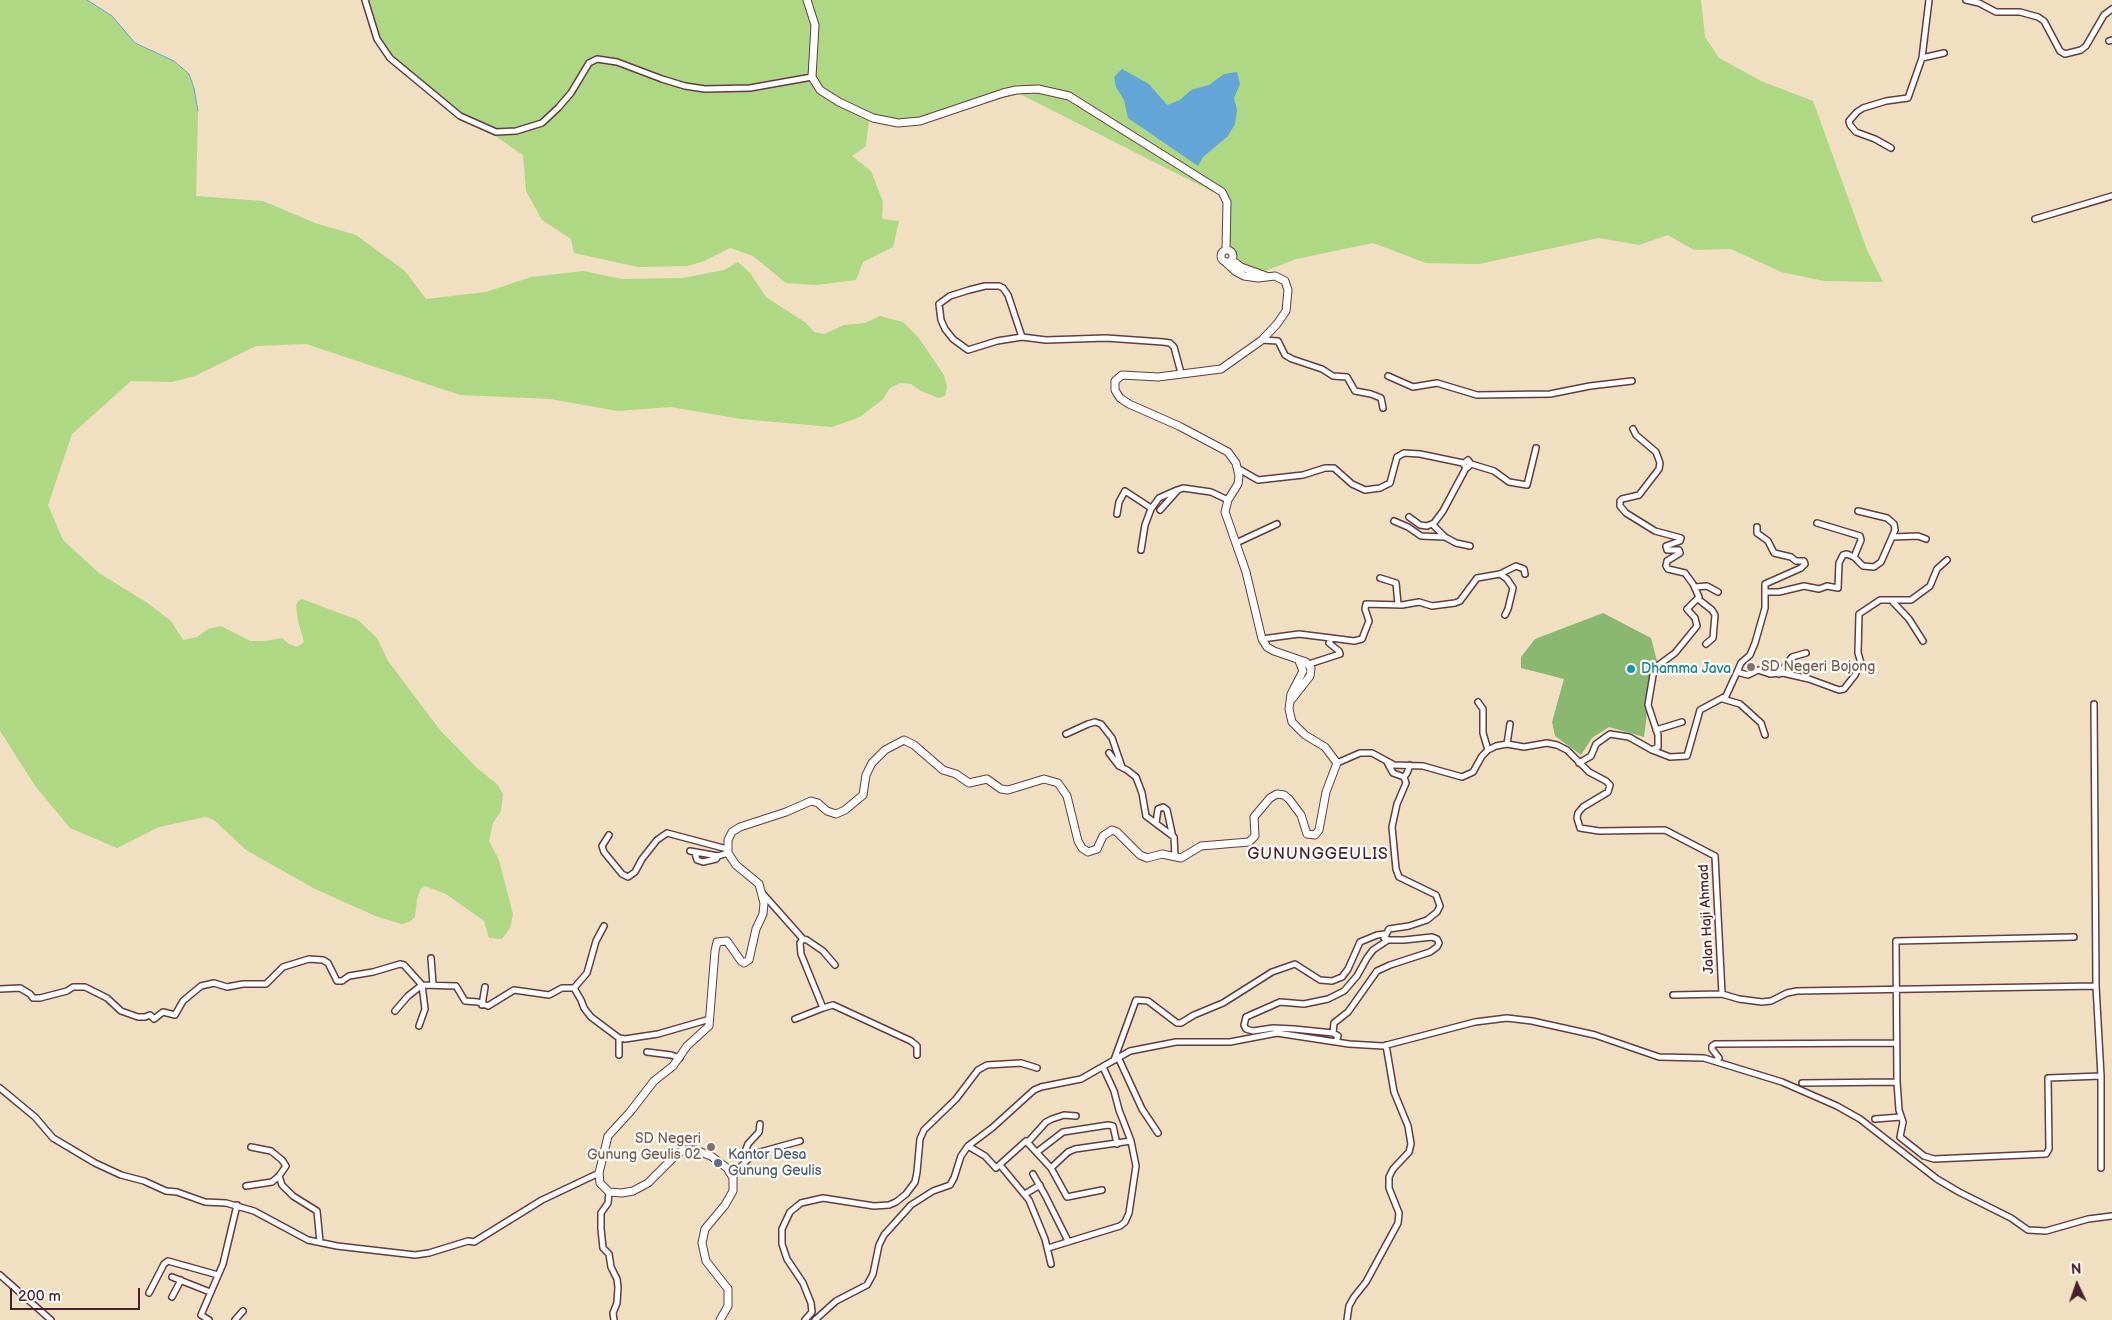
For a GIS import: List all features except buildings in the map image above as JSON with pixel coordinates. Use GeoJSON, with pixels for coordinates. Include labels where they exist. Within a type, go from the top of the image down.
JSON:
{"type":"FeatureCollection","features":[{"type":"Feature","properties":{"kind":"main road"},"geometry":{"type":"LineString","coordinates":[[808,3],[814,25],[812,77],[820,90],[853,110],[872,118],[898,123],[920,121],[1016,90],[1038,89],[1069,96],[1222,192],[1227,202],[1226,250],[1221,255],[1245,269],[1284,280],[1288,286],[1287,306],[1284,316],[1262,340],[1221,369],[1158,376],[1122,375],[1115,381],[1115,390],[1120,398],[1129,404],[1197,435],[1228,452],[1239,469],[1238,484],[1228,500],[1225,512],[1246,572],[1262,639],[1274,651],[1309,664],[1311,668],[1310,676],[1290,701]]}},
{"type":"Feature","properties":{"kind":"main road"},"geometry":{"type":"LineString","coordinates":[[720,1320],[728,1306],[728,1289],[706,1261],[702,1243],[705,1229],[731,1196],[733,1187],[732,1176],[727,1168],[718,1159],[695,1150],[686,1149],[677,1154],[658,1175],[641,1187],[628,1192],[609,1192],[600,1183],[599,1173],[608,1136],[630,1112],[658,1076],[673,1066],[689,1045],[709,1028],[716,945],[719,941],[727,941],[740,961],[744,963],[748,961],[756,929],[763,914],[762,894],[758,884],[736,865],[727,851],[729,836],[736,830],[811,801],[836,814],[845,810],[864,795],[866,775],[872,763],[885,750],[904,740],[914,745],[943,770],[956,774],[969,783],[986,779],[1001,789],[1008,790],[1044,779],[1058,783],[1067,796],[1078,841],[1087,851],[1092,852],[1097,849],[1103,836],[1112,830],[1117,832],[1147,858],[1162,854],[1183,857],[1195,849],[1208,845],[1248,842],[1255,836],[1254,817],[1270,798],[1277,794],[1284,795],[1289,799],[1301,815],[1308,834],[1315,835],[1319,830],[1326,792],[1337,763],[1325,747],[1297,729],[1290,715],[1290,701],[1303,671],[1299,661]]}},
{"type":"Feature","properties":{"kind":"street"},"geometry":{"type":"LineString","coordinates":[[365,0],[377,39],[390,58],[460,116],[496,132],[516,132],[542,123],[567,97],[589,63],[597,59],[617,62],[685,86],[706,89],[750,88],[812,77]]}},
{"type":"Feature","properties":{"kind":"street"},"geometry":{"type":"LineString","coordinates":[[1891,148],[1875,139],[1856,132],[1849,121],[1856,112],[1863,108],[1886,101],[1908,98],[1922,58],[1929,0]]}},
{"type":"Feature","properties":{"kind":"street"},"geometry":{"type":"LineString","coordinates":[[1966,0],[1979,3],[1996,12],[2020,12],[2038,17],[2044,22],[2060,50],[2065,54],[2081,50],[2086,46],[2104,15],[2112,9]]}},
{"type":"Feature","properties":{"kind":"street"},"geometry":{"type":"LineString","coordinates":[[1922,58],[1944,53]]}},
{"type":"Feature","properties":{"kind":"street"},"geometry":{"type":"LineString","coordinates":[[2035,219],[2112,196]]}},
{"type":"Feature","properties":{"kind":"street"},"geometry":{"type":"LineString","coordinates":[[1022,337],[1008,295],[999,286],[985,286],[969,290],[950,296],[939,304],[941,320],[945,329],[953,339],[968,350],[997,341],[1022,337],[1046,340],[1115,339],[1169,343],[1175,350],[1181,373]]}},
{"type":"Feature","properties":{"kind":"street"},"geometry":{"type":"LineString","coordinates":[[1262,340],[1278,340],[1284,353],[1292,359],[1322,369],[1333,376],[1347,377],[1355,391],[1381,398],[1383,408]]}},
{"type":"Feature","properties":{"kind":"street"},"geometry":{"type":"LineString","coordinates":[[1388,376],[1413,387],[1437,383],[1476,395],[1550,394],[1590,386],[1632,381]]}},
{"type":"Feature","properties":{"kind":"street"},"geometry":{"type":"LineString","coordinates":[[1633,429],[1636,435],[1656,452],[1660,463],[1659,469],[1639,495],[1620,501],[1621,509],[1656,530],[1680,537],[1680,541],[1666,547],[1667,550],[1678,549],[1680,552],[1678,556],[1667,561],[1666,566],[1668,569],[1687,575],[1699,595],[1698,600],[1688,608],[1696,620],[1696,628],[1675,653],[1656,667],[1652,675],[1648,705],[1656,730],[1658,746],[1652,750]]}},
{"type":"Feature","properties":{"kind":"street"},"geometry":{"type":"LineString","coordinates":[[1239,469],[1258,480],[1303,474],[1330,467],[1338,470],[1352,484],[1365,490],[1380,488],[1390,482],[1397,458],[1404,452],[1494,471],[1509,482],[1527,485],[1536,448]]}},
{"type":"Feature","properties":{"kind":"street"},"geometry":{"type":"LineString","coordinates":[[1409,517],[1420,526],[1427,526],[1434,522],[1467,465]]}},
{"type":"Feature","properties":{"kind":"street"},"geometry":{"type":"LineString","coordinates":[[1141,550],[1145,525],[1151,508],[1159,498],[1169,492],[1188,488],[1200,490],[1228,500]]}},
{"type":"Feature","properties":{"kind":"street"},"geometry":{"type":"LineString","coordinates":[[1160,510],[1178,490]]}},
{"type":"Feature","properties":{"kind":"street"},"geometry":{"type":"LineString","coordinates":[[1117,514],[1119,502],[1125,491],[1151,508]]}},
{"type":"Feature","properties":{"kind":"street"},"geometry":{"type":"LineString","coordinates":[[1766,592],[1779,592],[1804,586],[1819,589],[1831,586],[1838,588],[1840,559],[1845,554],[1854,558],[1863,566],[1870,568],[1877,566],[1895,530],[1894,524],[1887,518],[1858,511]]}},
{"type":"Feature","properties":{"kind":"street"},"geometry":{"type":"LineString","coordinates":[[1394,522],[1408,527],[1421,536],[1445,537]]}},
{"type":"Feature","properties":{"kind":"street"},"geometry":{"type":"LineString","coordinates":[[1434,522],[1439,532],[1445,537],[1456,543],[1470,546]]}},
{"type":"Feature","properties":{"kind":"street"},"geometry":{"type":"LineString","coordinates":[[1817,523],[1860,536],[1861,540],[1854,558]]}},
{"type":"Feature","properties":{"kind":"street"},"geometry":{"type":"LineString","coordinates":[[1236,543],[1277,524]]}},
{"type":"Feature","properties":{"kind":"street"},"geometry":{"type":"LineString","coordinates":[[1723,699],[1742,663],[1750,655],[1755,643],[1765,608],[1765,586],[1767,582],[1805,565],[1805,562],[1796,561],[1791,556],[1774,553],[1770,549],[1768,541],[1757,533],[1757,527]]}},
{"type":"Feature","properties":{"kind":"street"},"geometry":{"type":"LineString","coordinates":[[1892,536],[1918,536],[1926,539]]}},
{"type":"Feature","properties":{"kind":"street"},"geometry":{"type":"LineString","coordinates":[[1737,672],[1748,675],[1758,670],[1770,674],[1801,677],[1842,690],[1855,675],[1861,663],[1858,653],[1859,615],[1880,600],[1893,602],[1911,600],[1930,586],[1937,569],[1947,560]]}},
{"type":"Feature","properties":{"kind":"street"},"geometry":{"type":"LineString","coordinates":[[1262,639],[1299,634],[1354,641],[1362,639],[1369,621],[1365,609],[1366,604],[1419,602],[1432,606],[1455,603],[1460,601],[1476,579],[1500,574],[1516,566],[1522,568],[1525,574]]}},
{"type":"Feature","properties":{"kind":"street"},"geometry":{"type":"LineString","coordinates":[[1500,574],[1508,579],[1513,588],[1505,615]]}},
{"type":"Feature","properties":{"kind":"street"},"geometry":{"type":"LineString","coordinates":[[1380,578],[1396,583],[1398,604]]}},
{"type":"Feature","properties":{"kind":"street"},"geometry":{"type":"LineString","coordinates":[[1695,587],[1707,586],[1718,592]]}},
{"type":"Feature","properties":{"kind":"street"},"geometry":{"type":"LineString","coordinates":[[1698,600],[1712,610],[1715,615],[1713,638],[1706,644]]}},
{"type":"Feature","properties":{"kind":"street"},"geometry":{"type":"LineString","coordinates":[[1893,602],[1910,619],[1923,641]]}},
{"type":"Feature","properties":{"kind":"street"},"geometry":{"type":"LineString","coordinates":[[1309,664],[1340,654],[1329,643],[1331,638]]}},
{"type":"Feature","properties":{"kind":"street"},"geometry":{"type":"LineString","coordinates":[[1779,674],[1792,657],[1806,653]]}},
{"type":"Feature","properties":{"kind":"street"},"geometry":{"type":"LineString","coordinates":[[1580,763],[1591,756],[1598,742],[1610,734],[1629,736],[1652,750],[1670,757],[1687,756],[1700,710],[1708,704],[1723,699],[1740,704],[1762,723],[1765,735]]}},
{"type":"Feature","properties":{"kind":"street"},"geometry":{"type":"LineString","coordinates":[[1387,762],[1423,766],[1459,777],[1465,777],[1473,772],[1488,750],[1484,733],[1483,709],[1478,702]]}},
{"type":"Feature","properties":{"kind":"street"},"geometry":{"type":"LineString","coordinates":[[2094,704],[2096,986],[2101,1076],[2101,1168]]}},
{"type":"Feature","properties":{"kind":"street"},"geometry":{"type":"LineString","coordinates":[[1656,730],[1682,722]]}},
{"type":"Feature","properties":{"kind":"street"},"geometry":{"type":"LineString","coordinates":[[1066,734],[1092,723],[1101,724],[1112,738],[1122,768]]}},
{"type":"Feature","properties":{"kind":"street"},"geometry":{"type":"LineString","coordinates":[[1508,744],[1510,724]]}},
{"type":"Feature","properties":{"kind":"street","name":"Jalan Haji Ahmad"},"geometry":{"type":"LineString","coordinates":[[1488,750],[1496,746],[1508,744],[1524,747],[1541,742],[1557,745],[1567,750],[1594,775],[1606,780],[1610,785],[1608,792],[1583,807],[1578,813],[1577,818],[1580,828],[1599,831],[1665,830],[1715,856],[1722,994],[1673,995]]}},
{"type":"Feature","properties":{"kind":"street"},"geometry":{"type":"LineString","coordinates":[[1337,763],[1352,755],[1366,752],[1377,754],[1387,762],[1393,773],[1404,777]]}},
{"type":"Feature","properties":{"kind":"street"},"geometry":{"type":"LineString","coordinates":[[1109,753],[1122,768],[1136,777],[1142,792],[1145,814],[1172,834]]}},
{"type":"Feature","properties":{"kind":"street"},"geometry":{"type":"LineString","coordinates":[[1404,777],[1410,765]]}},
{"type":"Feature","properties":{"kind":"street"},"geometry":{"type":"LineString","coordinates":[[1158,1133],[1142,1109],[1116,1059],[1136,1000],[1148,1001],[1176,1023],[1180,1024],[1194,1015],[1223,1002],[1272,972],[1296,964],[1320,980],[1332,981],[1342,977],[1348,969],[1360,942],[1385,934],[1390,929],[1409,926],[1426,920],[1437,912],[1440,906],[1436,895],[1399,877],[1396,868],[1392,827],[1397,804],[1406,783],[1404,777]]}},
{"type":"Feature","properties":{"kind":"street"},"geometry":{"type":"LineString","coordinates":[[1156,823],[1158,809],[1163,807],[1167,810],[1172,834],[1175,839],[1175,856]]}},
{"type":"Feature","properties":{"kind":"street"},"geometry":{"type":"LineString","coordinates":[[609,835],[602,846],[604,852],[622,874],[628,877],[635,872],[642,859],[657,840],[667,833],[727,851]]}},
{"type":"Feature","properties":{"kind":"street"},"geometry":{"type":"LineString","coordinates":[[718,856],[692,852],[698,860],[703,862],[716,859],[727,851]]}},
{"type":"Feature","properties":{"kind":"street"},"geometry":{"type":"LineString","coordinates":[[703,862],[708,855]]}},
{"type":"Feature","properties":{"kind":"street"},"geometry":{"type":"LineString","coordinates":[[762,894],[802,939],[807,940],[823,951],[835,965]]}},
{"type":"Feature","properties":{"kind":"street"},"geometry":{"type":"LineString","coordinates":[[395,1011],[408,996],[422,985],[456,986],[465,1001],[478,1002],[482,1005],[492,1005],[514,990],[549,995],[559,989],[574,988],[587,973],[596,941],[604,926]]}},
{"type":"Feature","properties":{"kind":"street"},"geometry":{"type":"LineString","coordinates":[[1385,934],[1384,938],[1388,940]]}},
{"type":"Feature","properties":{"kind":"street"},"geometry":{"type":"LineString","coordinates":[[1333,1033],[1334,1023],[1348,1012],[1377,972],[1390,964],[1430,952],[1438,947],[1440,943],[1437,939],[1432,937],[1388,940],[1373,950],[1357,976],[1344,991],[1328,999],[1304,1004],[1280,1002],[1246,1017],[1244,1025],[1246,1029],[1253,1031],[1273,1028],[1333,1033],[1338,1036],[1336,1042]]}},
{"type":"Feature","properties":{"kind":"street"},"geometry":{"type":"LineString","coordinates":[[2074,937],[1897,940],[1895,943],[1897,1082],[1903,1125],[1900,1135],[1902,1140],[1924,1156],[1931,1158],[2046,1154],[2050,1150],[2048,1078],[2101,1076]]}},
{"type":"Feature","properties":{"kind":"street"},"geometry":{"type":"LineString","coordinates":[[802,939],[800,943],[801,954],[823,1008]]}},
{"type":"Feature","properties":{"kind":"street"},"geometry":{"type":"LineString","coordinates":[[430,958],[433,984]]}},
{"type":"Feature","properties":{"kind":"street"},"geometry":{"type":"LineString","coordinates":[[0,989],[20,988],[33,998],[40,998],[67,991],[73,987],[85,987],[107,998],[121,1011],[138,1017],[150,1015],[154,1018],[162,1012],[175,1015],[183,1001],[201,986],[214,983],[227,986],[266,984],[283,967],[309,959],[323,960],[328,963],[337,981],[342,981],[349,976],[373,972],[400,964],[406,967],[422,985],[425,1008],[420,1026]]}},
{"type":"Feature","properties":{"kind":"street"},"geometry":{"type":"LineString","coordinates":[[1722,994],[1738,999],[1762,1002],[1771,1001],[1787,993],[1797,991],[2096,986]]}},
{"type":"Feature","properties":{"kind":"street"},"geometry":{"type":"LineString","coordinates":[[482,1005],[485,987]]}},
{"type":"Feature","properties":{"kind":"street"},"geometry":{"type":"LineString","coordinates":[[574,988],[588,1014],[619,1038],[644,1037],[710,1019]]}},
{"type":"Feature","properties":{"kind":"street"},"geometry":{"type":"LineString","coordinates":[[795,1019],[833,1005],[911,1041],[917,1046],[917,1055]]}},
{"type":"Feature","properties":{"kind":"street"},"geometry":{"type":"LineString","coordinates":[[814,1320],[836,1301],[867,1284],[873,1274],[882,1236],[911,1205],[933,1192],[950,1185],[961,1156],[968,1146],[992,1128],[1037,1088],[1076,1080],[1130,1051],[1176,1042],[1230,1042],[1277,1033],[1364,1046],[1386,1045],[1482,1020],[1507,1018],[1532,1021],[1595,1035],[1659,1057],[1698,1057],[1764,1076],[1812,1094],[1860,1120],[1937,1179],[1958,1192],[2011,1218],[2028,1230],[2046,1230],[2094,1218],[2112,1216]]}},
{"type":"Feature","properties":{"kind":"street"},"geometry":{"type":"LineString","coordinates":[[619,1038],[619,1055]]}},
{"type":"Feature","properties":{"kind":"street"},"geometry":{"type":"LineString","coordinates":[[1716,1061],[1719,1058],[1712,1049],[1714,1044],[1896,1043]]}},
{"type":"Feature","properties":{"kind":"street"},"geometry":{"type":"LineString","coordinates":[[1347,1320],[1354,1297],[1366,1282],[1398,1223],[1399,1213],[1388,1188],[1389,1177],[1393,1169],[1409,1152],[1411,1144],[1408,1126],[1394,1092],[1386,1045]]}},
{"type":"Feature","properties":{"kind":"street"},"geometry":{"type":"LineString","coordinates":[[647,1052],[680,1058]]}},
{"type":"Feature","properties":{"kind":"street"},"geometry":{"type":"LineString","coordinates":[[805,1320],[812,1312],[812,1303],[803,1283],[787,1259],[782,1244],[782,1229],[790,1212],[804,1201],[823,1198],[874,1206],[889,1206],[896,1202],[906,1194],[915,1182],[918,1172],[920,1139],[924,1130],[956,1099],[978,1070],[987,1065],[1021,1063],[1037,1068]]}},
{"type":"Feature","properties":{"kind":"street"},"geometry":{"type":"LineString","coordinates":[[1048,1248],[1114,1228],[1125,1222],[1131,1206],[1136,1170],[1131,1141],[1114,1091],[1103,1067]]}},
{"type":"Feature","properties":{"kind":"street"},"geometry":{"type":"LineString","coordinates":[[1802,1083],[1897,1082]]}},
{"type":"Feature","properties":{"kind":"street"},"geometry":{"type":"LineString","coordinates":[[0,1088],[35,1117],[53,1138],[96,1163],[162,1190],[177,1192],[205,1202],[237,1205],[262,1214],[308,1240],[406,1255],[429,1253],[458,1243],[474,1242],[482,1239],[500,1225],[542,1200],[599,1173]]}},
{"type":"Feature","properties":{"kind":"street"},"geometry":{"type":"LineString","coordinates":[[968,1146],[986,1156],[995,1168],[1025,1141],[1028,1142],[1046,1122],[1064,1115],[1076,1116]]}},
{"type":"Feature","properties":{"kind":"street"},"geometry":{"type":"LineString","coordinates":[[1874,1119],[1901,1117]]}},
{"type":"Feature","properties":{"kind":"street"},"geometry":{"type":"LineString","coordinates":[[745,1161],[744,1154],[748,1144],[759,1132],[760,1124]]}},
{"type":"Feature","properties":{"kind":"street"},"geometry":{"type":"LineString","coordinates":[[1037,1152],[1063,1132],[1108,1125],[1113,1126],[1117,1144]]}},
{"type":"Feature","properties":{"kind":"street"},"geometry":{"type":"LineString","coordinates":[[1888,1141],[1900,1135]]}},
{"type":"Feature","properties":{"kind":"street"},"geometry":{"type":"LineString","coordinates":[[732,1176],[753,1154],[800,1140]]}},
{"type":"Feature","properties":{"kind":"street"},"geometry":{"type":"LineString","coordinates":[[1050,1168],[1068,1152],[1131,1141]]}},
{"type":"Feature","properties":{"kind":"street"},"geometry":{"type":"LineString","coordinates":[[1028,1142],[1050,1168],[1067,1197],[1102,1190]]}},
{"type":"Feature","properties":{"kind":"street"},"geometry":{"type":"LineString","coordinates":[[246,1186],[272,1182],[286,1166],[278,1155],[271,1151],[251,1147]]}},
{"type":"Feature","properties":{"kind":"street"},"geometry":{"type":"LineString","coordinates":[[1000,1165],[1025,1194],[1048,1248],[1051,1264]]}},
{"type":"Feature","properties":{"kind":"street"},"geometry":{"type":"LineString","coordinates":[[1033,1174],[1068,1241]]}},
{"type":"Feature","properties":{"kind":"street"},"geometry":{"type":"LineString","coordinates":[[278,1176],[285,1190],[317,1211],[320,1242]]}},
{"type":"Feature","properties":{"kind":"street"},"geometry":{"type":"LineString","coordinates":[[1025,1194],[1040,1185]]}},
{"type":"Feature","properties":{"kind":"street"},"geometry":{"type":"LineString","coordinates":[[609,1192],[608,1203],[601,1213],[601,1229],[603,1248],[609,1254],[611,1267],[617,1279],[617,1303],[613,1313],[614,1320]]}},
{"type":"Feature","properties":{"kind":"street"},"geometry":{"type":"LineString","coordinates":[[210,1320],[201,1316],[223,1264],[237,1205]]}},
{"type":"Feature","properties":{"kind":"street"},"geometry":{"type":"LineString","coordinates":[[149,1293],[168,1260],[218,1275]]}},
{"type":"Feature","properties":{"kind":"street"},"geometry":{"type":"LineString","coordinates":[[0,1275],[51,1320]]}},
{"type":"Feature","properties":{"kind":"street"},"geometry":{"type":"LineString","coordinates":[[172,1277],[210,1292]]}},
{"type":"Feature","properties":{"kind":"street"},"geometry":{"type":"LineString","coordinates":[[172,1297],[181,1280]]}},
{"type":"Feature","properties":{"kind":"street"},"geometry":{"type":"LineString","coordinates":[[235,1320],[243,1311]]}},
{"type":"Feature","properties":{"kind":"green space"},"geometry":{"type":"Polygon","coordinates":[[[0,0],[87,0],[112,16],[135,43],[174,61],[189,74],[194,88],[198,111],[196,196],[263,201],[315,223],[356,235],[405,271],[426,299],[486,292],[531,277],[583,271],[622,279],[683,278],[724,270],[738,262],[750,273],[766,297],[806,323],[814,332],[824,334],[844,325],[865,323],[880,316],[903,322],[918,337],[944,375],[947,387],[945,396],[939,398],[921,391],[911,384],[900,383],[890,388],[883,399],[860,417],[832,427],[741,419],[671,407],[618,411],[550,399],[460,395],[306,344],[256,346],[195,376],[172,382],[131,381],[72,434],[48,505],[63,540],[99,573],[146,602],[171,621],[183,640],[197,637],[208,629],[221,626],[250,641],[282,638],[289,644],[297,647],[304,642],[296,605],[302,599],[358,620],[377,638],[388,661],[440,730],[477,768],[498,785],[503,794],[501,811],[493,823],[489,841],[499,860],[513,914],[510,928],[502,939],[489,938],[484,921],[446,894],[425,886],[420,890],[417,899],[415,917],[409,922],[402,924],[378,917],[315,889],[246,850],[214,820],[205,817],[159,827],[117,848],[70,828],[36,787],[0,731],[0,0]]]}},
{"type":"Feature","properties":{"kind":"green space"},"geometry":{"type":"Polygon","coordinates":[[[365,0],[1701,0],[1705,37],[1719,58],[1761,81],[1813,101],[1867,250],[1883,282],[1824,281],[1781,272],[1731,249],[1694,250],[1668,235],[1639,245],[1599,238],[1479,264],[1426,263],[1373,243],[1296,259],[1255,275],[1239,271],[1228,247],[1227,199],[1020,94],[898,127],[869,119],[866,146],[852,156],[871,171],[883,202],[882,219],[899,221],[893,247],[863,262],[856,280],[816,285],[786,283],[753,256],[730,248],[704,261],[688,266],[638,267],[574,253],[571,239],[542,220],[526,191],[523,155],[482,127],[460,116],[390,58],[377,39],[365,0]]]}},
{"type":"Feature","properties":{"kind":"green space"},"geometry":{"type":"Polygon","coordinates":[[[1603,613],[1651,638],[1657,661],[1650,689],[1644,737],[1609,727],[1592,738],[1581,755],[1555,736],[1552,722],[1564,679],[1521,668],[1521,657],[1535,639],[1603,613]]]}},
{"type":"Feature","properties":{"kind":"water"},"geometry":{"type":"Polygon","coordinates":[[[1122,69],[1149,84],[1167,105],[1180,100],[1191,90],[1209,85],[1224,74],[1237,72],[1240,84],[1234,98],[1237,110],[1235,124],[1228,136],[1203,157],[1198,166],[1128,118],[1124,100],[1116,87],[1114,77],[1122,69]]]}},
{"type":"Feature","properties":{"kind":"waterway"},"geometry":{"type":"LineString","coordinates":[[87,0],[112,16],[135,43],[174,61],[189,74],[194,88],[198,111]]}},
{"type":"Feature","properties":{"kind":"place","name":"SD Negeri Bojong"},"geometry":{"type":"Point","coordinates":[1751,667]}},
{"type":"Feature","properties":{"kind":"place","name":"Dhamma Java"},"geometry":{"type":"Point","coordinates":[1631,669]}},
{"type":"Feature","properties":{"kind":"place","name":"SD Negeri Gunung Geulis 02"},"geometry":{"type":"Point","coordinates":[711,1147]}},
{"type":"Feature","properties":{"kind":"place","name":"Kantor Desa Gunung Geulis"},"geometry":{"type":"Point","coordinates":[718,1163]}},
{"type":"Feature","properties":{"kind":"district","name":"GUNUNGGEULIS"},"geometry":{"type":"Point","coordinates":[1318,855]}}]}
